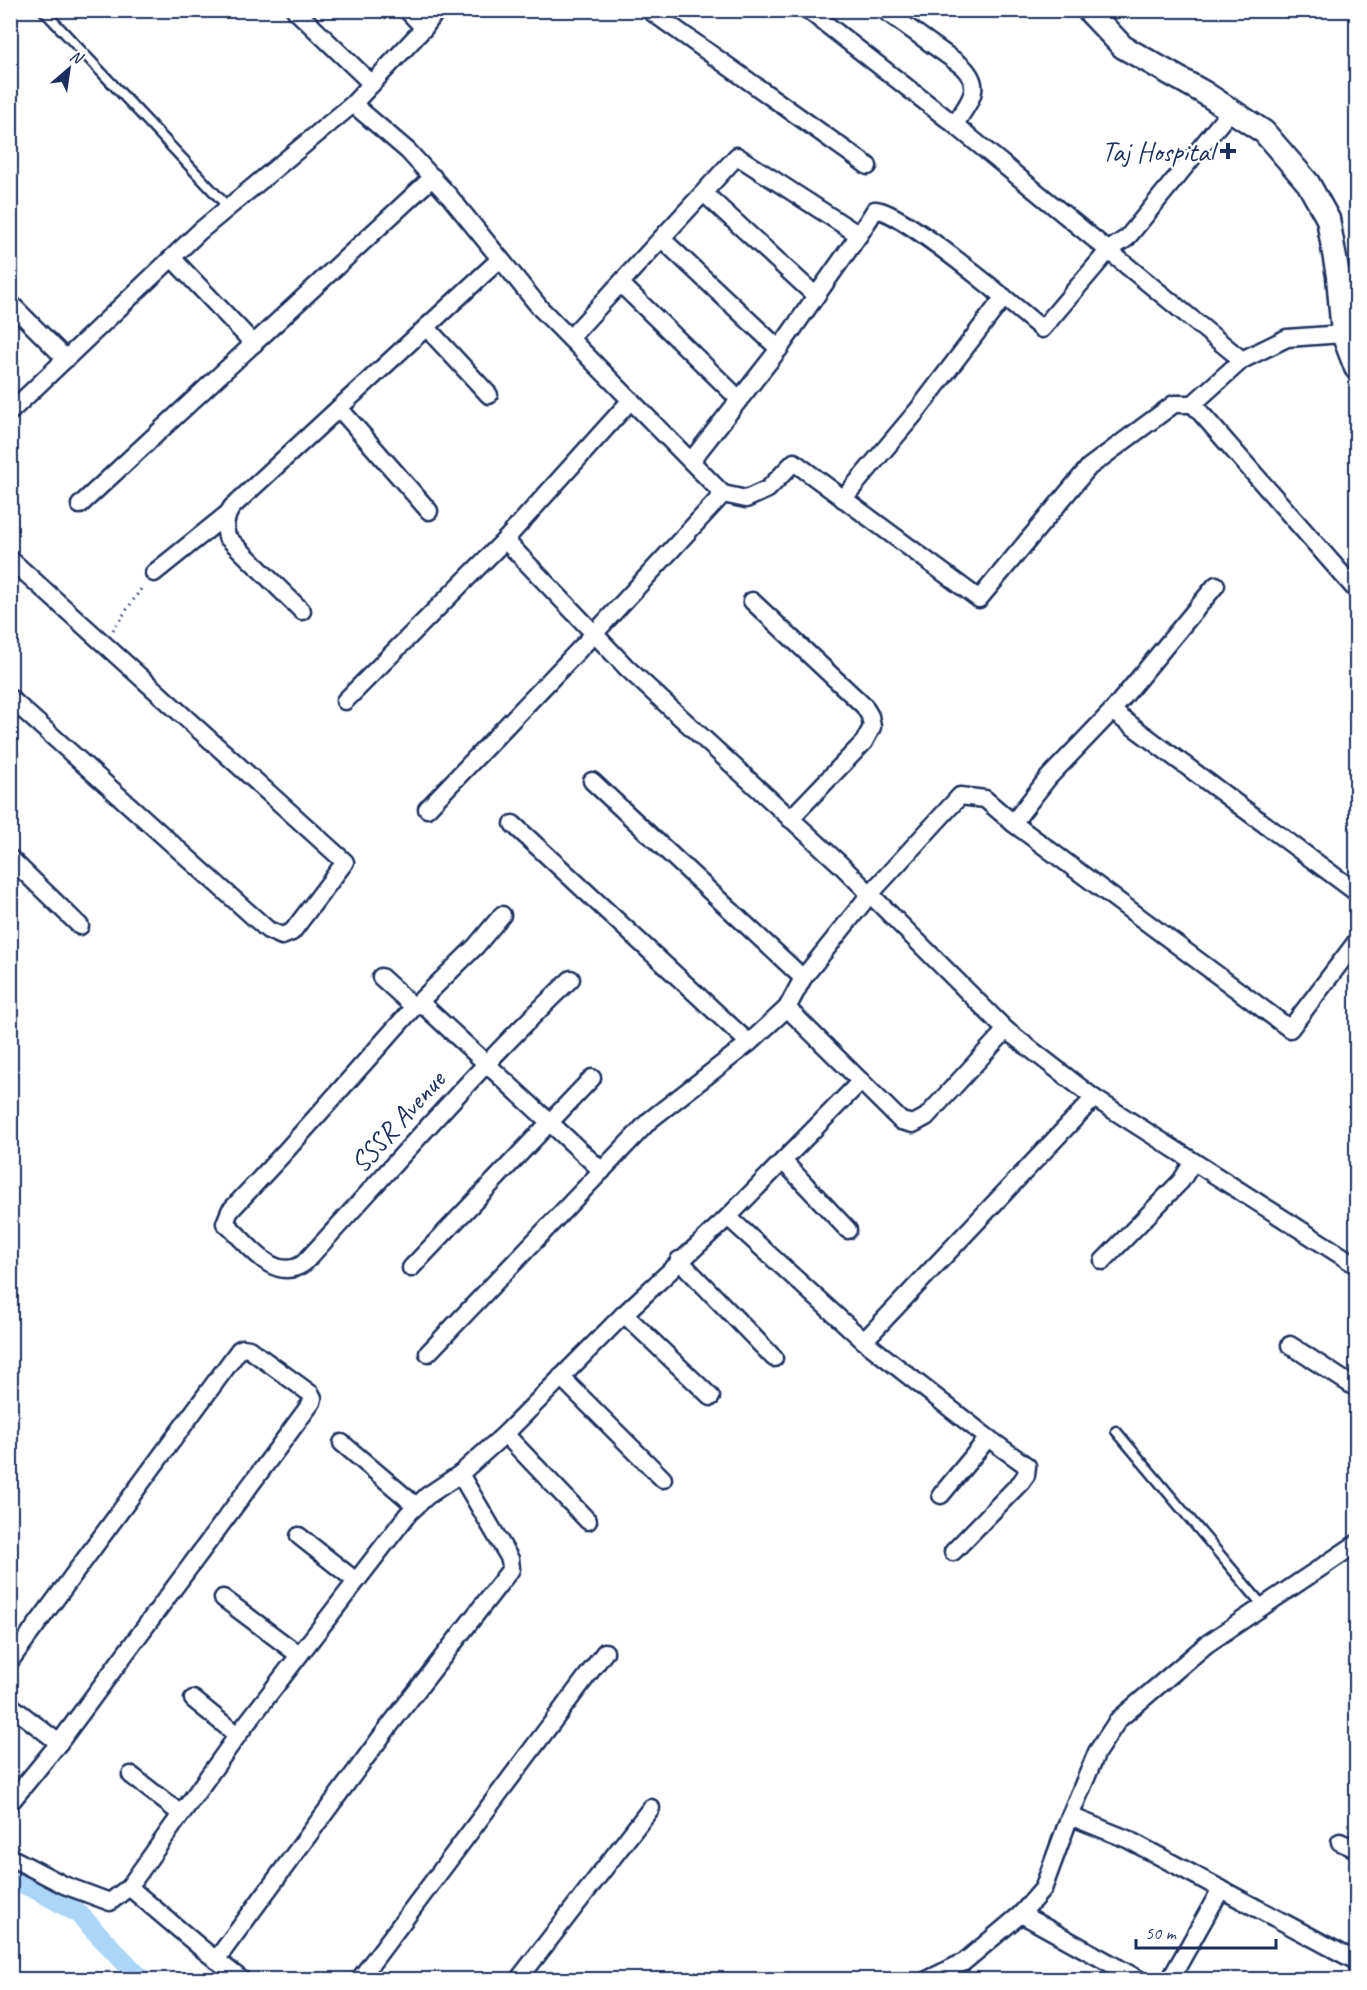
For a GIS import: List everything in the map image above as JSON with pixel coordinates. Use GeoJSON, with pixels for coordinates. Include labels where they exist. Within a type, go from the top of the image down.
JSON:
{"type":"FeatureCollection","features":[{"type":"Feature","properties":{"kind":"street"},"geometry":{"type":"LineString","coordinates":[[295,10],[372,84]]}},
{"type":"Feature","properties":{"kind":"street"},"geometry":{"type":"LineString","coordinates":[[408,10],[424,28]]}},
{"type":"Feature","properties":{"kind":"street"},"geometry":{"type":"LineString","coordinates":[[10,412],[228,207],[353,104],[424,28],[437,10]]}},
{"type":"Feature","properties":{"kind":"street"},"geometry":{"type":"LineString","coordinates":[[649,10],[868,166]]}},
{"type":"Feature","properties":{"kind":"street"},"geometry":{"type":"LineString","coordinates":[[808,10],[955,125],[1242,360]]}},
{"type":"Feature","properties":{"kind":"street"},"geometry":{"type":"LineString","coordinates":[[884,10],[962,66],[971,75],[975,84],[955,125]]}},
{"type":"Feature","properties":{"kind":"street"},"geometry":{"type":"LineString","coordinates":[[1088,10],[1123,47],[1203,92],[1264,132],[1308,183],[1328,219],[1338,276],[1343,334],[1356,368]]}},
{"type":"Feature","properties":{"kind":"street"},"geometry":{"type":"LineString","coordinates":[[353,104],[408,151],[433,177],[541,309],[723,494],[746,500],[768,489],[794,462],[979,600],[1089,467],[1174,404],[1193,404],[1242,360],[1287,338],[1343,334]]}},
{"type":"Feature","properties":{"kind":"street"},"geometry":{"type":"LineString","coordinates":[[690,461],[779,349],[875,210],[885,212],[912,227],[1042,329],[1109,250],[1127,238],[1231,110]]}},
{"type":"Feature","properties":{"kind":"street"},"geometry":{"type":"LineString","coordinates":[[570,338],[705,194],[737,156],[859,235]]}},
{"type":"Feature","properties":{"kind":"street"},"geometry":{"type":"LineString","coordinates":[[80,505],[433,177]]}},
{"type":"Feature","properties":{"kind":"street"},"geometry":{"type":"LineString","coordinates":[[705,194],[816,296]]}},
{"type":"Feature","properties":{"kind":"street"},"geometry":{"type":"LineString","coordinates":[[662,239],[779,349]]}},
{"type":"Feature","properties":{"kind":"street"},"geometry":{"type":"LineString","coordinates":[[172,258],[254,344]]}},
{"type":"Feature","properties":{"kind":"street"},"geometry":{"type":"LineString","coordinates":[[154,573],[226,514],[500,259]]}},
{"type":"Feature","properties":{"kind":"street"},"geometry":{"type":"LineString","coordinates":[[621,284],[739,399]]}},
{"type":"Feature","properties":{"kind":"street"},"geometry":{"type":"LineString","coordinates":[[843,499],[917,411],[1004,297]]}},
{"type":"Feature","properties":{"kind":"street"},"geometry":{"type":"LineString","coordinates":[[10,303],[66,359]]}},
{"type":"Feature","properties":{"kind":"street"},"geometry":{"type":"LineString","coordinates":[[426,327],[489,395]]}},
{"type":"Feature","properties":{"kind":"street"},"geometry":{"type":"LineString","coordinates":[[345,701],[505,540],[631,400]]}},
{"type":"Feature","properties":{"kind":"street"},"geometry":{"type":"LineString","coordinates":[[1193,404],[1356,590]]}},
{"type":"Feature","properties":{"kind":"street"},"geometry":{"type":"LineString","coordinates":[[339,408],[429,511]]}},
{"type":"Feature","properties":{"kind":"street"},"geometry":{"type":"LineString","coordinates":[[427,809],[594,634],[723,494]]}},
{"type":"Feature","properties":{"kind":"street"},"geometry":{"type":"LineString","coordinates":[[226,514],[224,527],[227,537],[302,611]]}},
{"type":"Feature","properties":{"kind":"street"},"geometry":{"type":"LineString","coordinates":[[505,540],[627,668],[870,894],[1005,1030],[1094,1098],[1356,1265]]}},
{"type":"Feature","properties":{"kind":"street"},"geometry":{"type":"LineString","coordinates":[[10,559],[345,862],[292,932],[282,936],[268,930],[10,698]]}},
{"type":"Feature","properties":{"kind":"street"},"geometry":{"type":"LineString","coordinates":[[1013,824],[1048,778],[1112,711],[1216,585]]}},
{"type":"Feature","properties":{"kind":"street"},"geometry":{"type":"LineString","coordinates":[[752,601],[864,706],[870,716],[872,727],[864,742],[790,819]]}},
{"type":"Feature","properties":{"kind":"street"},"geometry":{"type":"LineString","coordinates":[[1112,711],[1356,892]]}},
{"type":"Feature","properties":{"kind":"street"},"geometry":{"type":"LineString","coordinates":[[592,781],[803,978]]}},
{"type":"Feature","properties":{"kind":"street"},"geometry":{"type":"LineString","coordinates":[[428,1353],[650,1120],[749,1043],[787,1008],[803,978],[870,894],[960,796],[985,799],[1013,824],[1290,1029],[1356,942]]}},
{"type":"Feature","properties":{"kind":"street"},"geometry":{"type":"LineString","coordinates":[[513,824],[749,1043]]}},
{"type":"Feature","properties":{"kind":"street"},"geometry":{"type":"LineString","coordinates":[[10,858],[80,926]]}},
{"type":"Feature","properties":{"kind":"street"},"geometry":{"type":"LineString","coordinates":[[414,1007],[476,946],[501,915]]}},
{"type":"Feature","properties":{"kind":"street"},"geometry":{"type":"LineString","coordinates":[[381,977],[414,1007]]}},
{"type":"Feature","properties":{"kind":"street","name":"SSSR Avenue"},"geometry":{"type":"LineString","coordinates":[[414,1007],[226,1217],[225,1223],[267,1263],[280,1269],[297,1268],[304,1263],[486,1063],[571,979]]}},
{"type":"Feature","properties":{"kind":"street"},"geometry":{"type":"LineString","coordinates":[[414,1007],[421,1003],[602,1171]]}},
{"type":"Feature","properties":{"kind":"street"},"geometry":{"type":"LineString","coordinates":[[787,1008],[901,1121],[913,1124],[926,1117],[1005,1030]]}},
{"type":"Feature","properties":{"kind":"street"},"geometry":{"type":"LineString","coordinates":[[411,1268],[592,1078]]}},
{"type":"Feature","properties":{"kind":"street"},"geometry":{"type":"LineString","coordinates":[[10,1857],[64,1886],[110,1902],[129,1887],[237,1735],[408,1514],[505,1434],[679,1260],[728,1217],[861,1081]]}},
{"type":"Feature","properties":{"kind":"street"},"geometry":{"type":"LineString","coordinates":[[864,1341],[1094,1098]]}},
{"type":"Feature","properties":{"kind":"street"},"geometry":{"type":"LineString","coordinates":[[783,1161],[848,1230]]}},
{"type":"Feature","properties":{"kind":"street"},"geometry":{"type":"LineString","coordinates":[[1103,1261],[1181,1181],[1193,1162]]}},
{"type":"Feature","properties":{"kind":"street"},"geometry":{"type":"LineString","coordinates":[[728,1217],[864,1341],[1027,1466],[1026,1475],[1021,1482],[953,1552]]}},
{"type":"Feature","properties":{"kind":"street"},"geometry":{"type":"LineString","coordinates":[[679,1260],[774,1359]]}},
{"type":"Feature","properties":{"kind":"street"},"geometry":{"type":"LineString","coordinates":[[624,1314],[711,1397]]}},
{"type":"Feature","properties":{"kind":"street"},"geometry":{"type":"LineString","coordinates":[[1290,1345],[1356,1388]]}},
{"type":"Feature","properties":{"kind":"street"},"geometry":{"type":"LineString","coordinates":[[10,1661],[239,1350],[249,1349],[312,1394],[312,1402],[59,1743],[10,1803]]}},
{"type":"Feature","properties":{"kind":"street"},"geometry":{"type":"LineString","coordinates":[[561,1377],[663,1479]]}},
{"type":"Feature","properties":{"kind":"street"},"geometry":{"type":"LineString","coordinates":[[505,1434],[588,1521]]}},
{"type":"Feature","properties":{"kind":"street"},"geometry":{"type":"LineString","coordinates":[[941,1495],[988,1438]]}},
{"type":"Feature","properties":{"kind":"street"},"geometry":{"type":"LineString","coordinates":[[342,1443],[416,1506]]}},
{"type":"Feature","properties":{"kind":"street"},"geometry":{"type":"LineString","coordinates":[[216,1960],[387,1730],[511,1569],[510,1559],[459,1474]]}},
{"type":"Feature","properties":{"kind":"street"},"geometry":{"type":"LineString","coordinates":[[299,1536],[356,1581]]}},
{"type":"Feature","properties":{"kind":"street"},"geometry":{"type":"LineString","coordinates":[[929,1979],[964,1962],[1021,1914],[1043,1890],[1070,1816],[1097,1752],[1118,1720],[1207,1644],[1356,1544]]}},
{"type":"Feature","properties":{"kind":"street"},"geometry":{"type":"LineString","coordinates":[[223,1598],[299,1655]]}},
{"type":"Feature","properties":{"kind":"street"},"geometry":{"type":"LineString","coordinates":[[359,1980],[605,1652]]}},
{"type":"Feature","properties":{"kind":"street"},"geometry":{"type":"LineString","coordinates":[[193,1699],[237,1735]]}},
{"type":"Feature","properties":{"kind":"street"},"geometry":{"type":"LineString","coordinates":[[10,1705],[59,1743]]}},
{"type":"Feature","properties":{"kind":"street"},"geometry":{"type":"LineString","coordinates":[[131,1775],[181,1814]]}},
{"type":"Feature","properties":{"kind":"street"},"geometry":{"type":"LineString","coordinates":[[518,1980],[651,1808]]}},
{"type":"Feature","properties":{"kind":"street"},"geometry":{"type":"LineString","coordinates":[[1070,1816],[1127,1839],[1356,1961]]}},
{"type":"Feature","properties":{"kind":"street"},"geometry":{"type":"LineString","coordinates":[[1340,1842],[1356,1848]]}},
{"type":"Feature","properties":{"kind":"street"},"geometry":{"type":"LineString","coordinates":[[129,1887],[242,1980]]}},
{"type":"Feature","properties":{"kind":"street"},"geometry":{"type":"LineString","coordinates":[[1170,1980],[1221,1889]]}},
{"type":"Feature","properties":{"kind":"street"},"geometry":{"type":"LineString","coordinates":[[1021,1914],[1140,1980]]}},
{"type":"Feature","properties":{"kind":"lane"},"geometry":{"type":"LineString","coordinates":[[43,10],[228,207]]}},
{"type":"Feature","properties":{"kind":"lane"},"geometry":{"type":"LineString","coordinates":[[1116,1431],[1264,1607]]}},
{"type":"Feature","properties":{"kind":"path"},"geometry":{"type":"LineString","coordinates":[[105,644],[136,593],[154,573]]}},
{"type":"Feature","properties":{"kind":"waterway"},"geometry":{"type":"LineString","coordinates":[[10,1878],[78,1913],[142,1980]]}},
{"type":"Feature","properties":{"kind":"place","name":"Taj Hospital"},"geometry":{"type":"Point","coordinates":[1228,151]}}]}
